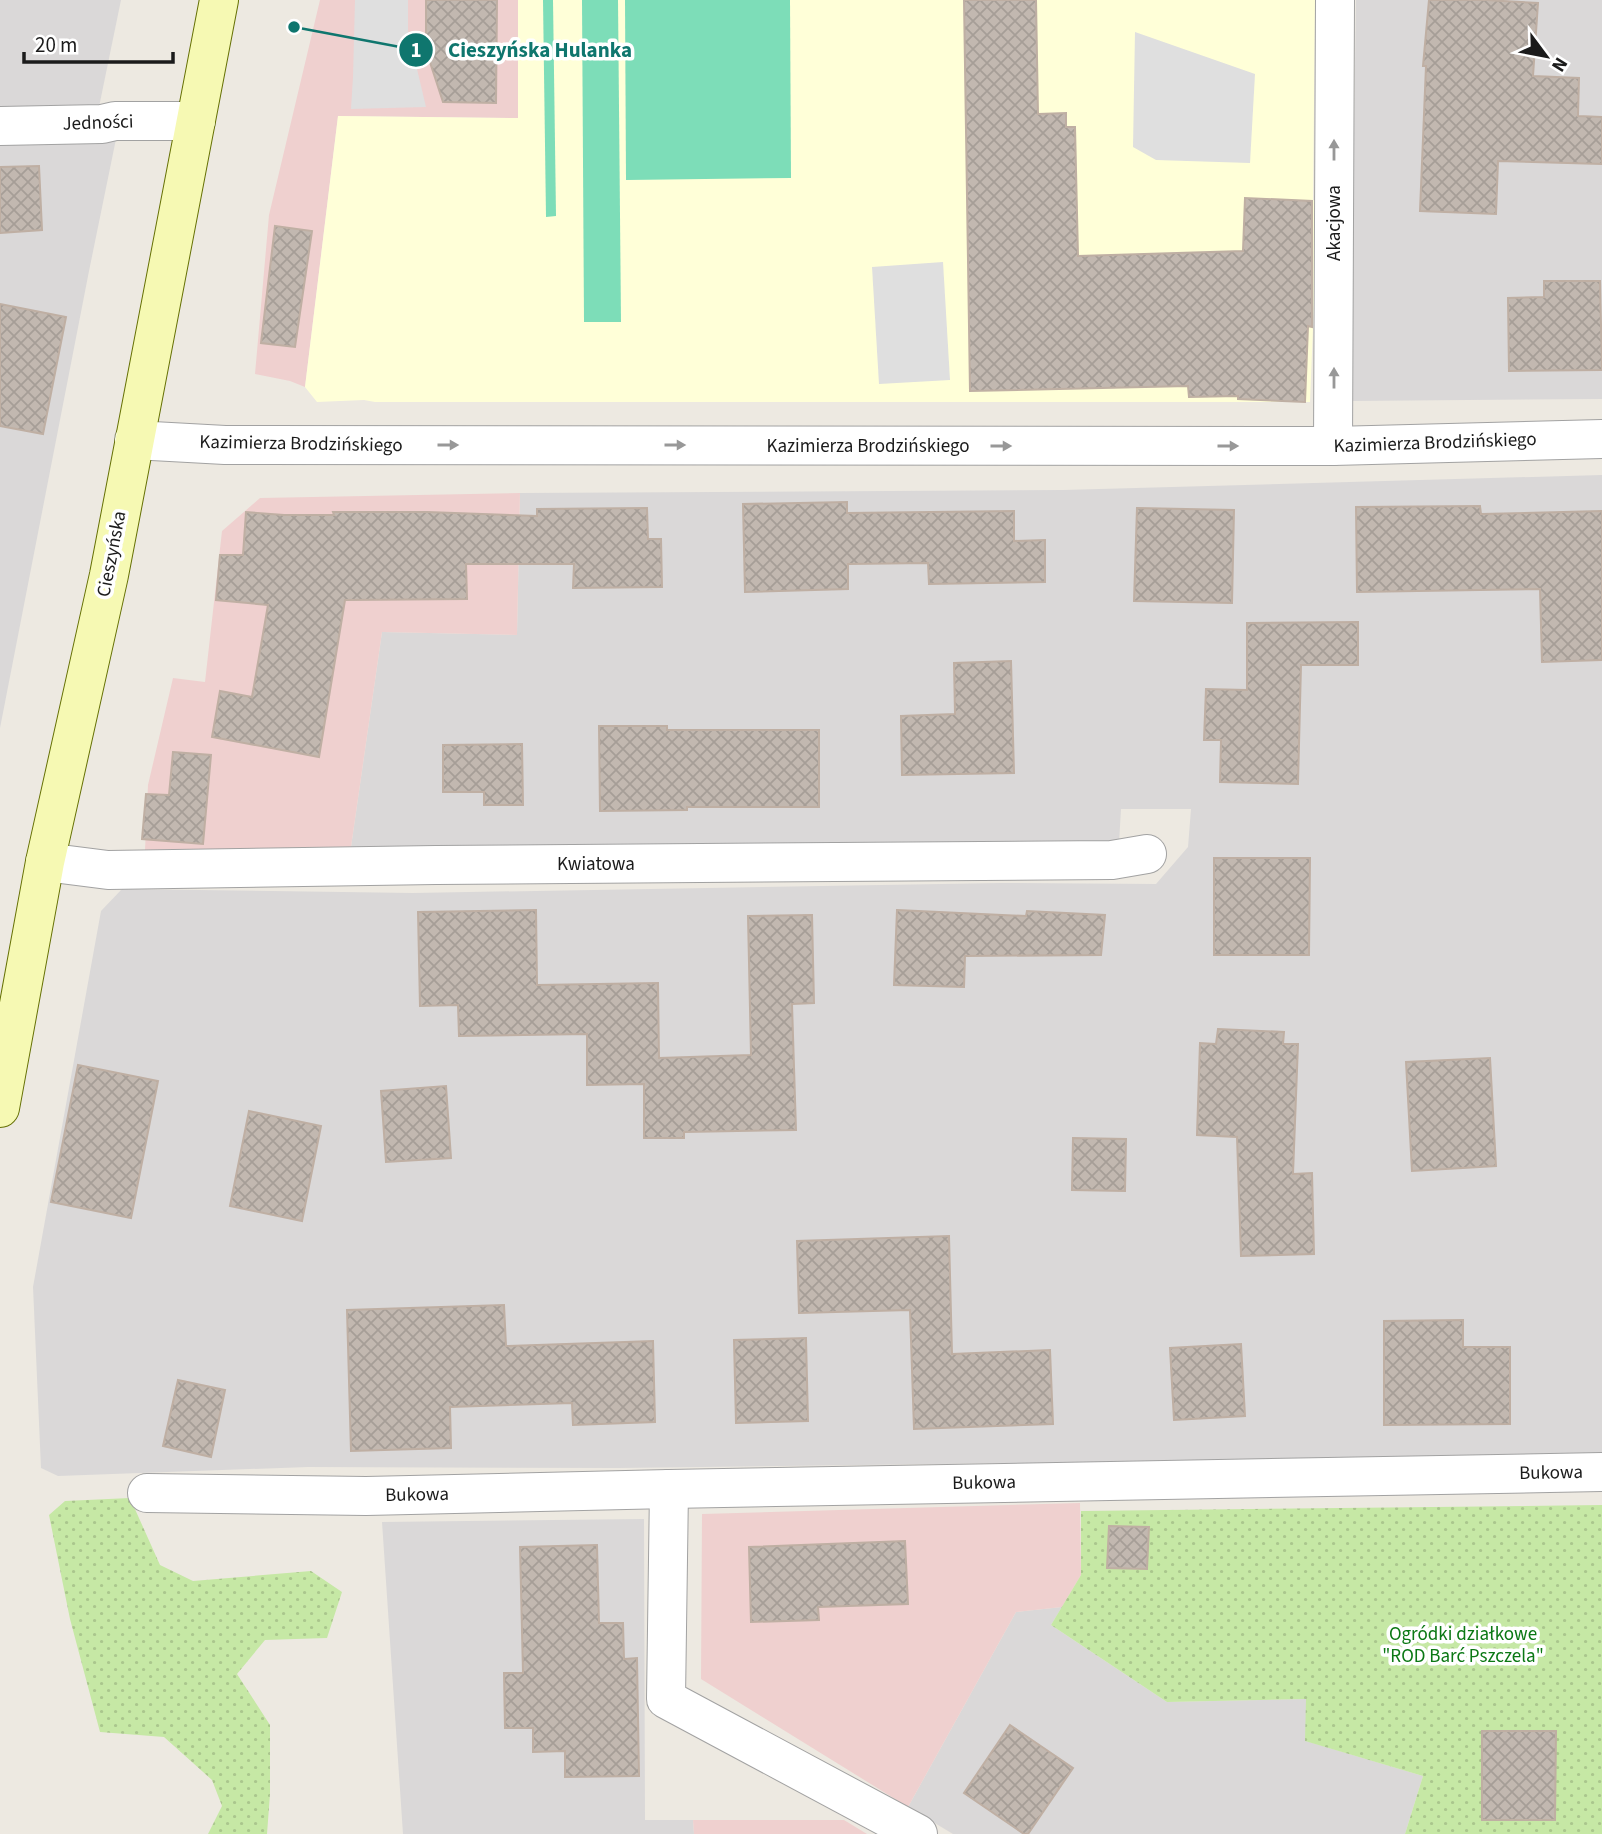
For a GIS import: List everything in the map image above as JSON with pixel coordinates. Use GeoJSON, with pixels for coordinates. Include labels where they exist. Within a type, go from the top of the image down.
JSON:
{"type":"FeatureCollection","features":[{"type":"Feature","properties":{"kind":"main road","name":"Cieszyńska"},"geometry":{"type":"LineString","coordinates":[[0,1108],[45,862],[109,575],[219,0]]}},
{"type":"Feature","properties":{"kind":"street","name":"Akacjowa"},"geometry":{"type":"LineString","coordinates":[[1333,446],[1335,0]]}},
{"type":"Feature","properties":{"kind":"street","name":"Jedności"},"geometry":{"type":"LineString","coordinates":[[0,126],[196,121]]}},
{"type":"Feature","properties":{"kind":"street","name":"Kazimierza Brodzińskiego"},"geometry":{"type":"LineString","coordinates":[[134,440],[253,445],[1333,446],[1602,439]]}},
{"type":"Feature","properties":{"kind":"street","name":"Kwiatowa"},"geometry":{"type":"LineString","coordinates":[[45,862],[108,870],[1112,860],[1147,854]]}},
{"type":"Feature","properties":{"kind":"street","name":"Bukowa"},"geometry":{"type":"LineString","coordinates":[[147,1493],[366,1496],[1602,1472]]}},
{"type":"Feature","properties":{"kind":"street"},"geometry":{"type":"LineString","coordinates":[[669,1489],[666,1699],[918,1834]]}},
{"type":"Feature","properties":{"kind":"shaded area"},"geometry":{"type":"Polygon","coordinates":[[[0,0],[121,0],[99,107],[0,108],[0,0]]]}},
{"type":"Feature","properties":{"kind":"shaded area"},"geometry":{"type":"Polygon","coordinates":[[[320,0],[518,0],[519,118],[338,116],[305,387],[255,374],[269,215],[320,0]]]}},
{"type":"Feature","properties":{"kind":"shaded area"},"geometry":{"type":"Polygon","coordinates":[[[355,0],[408,0],[408,31],[426,107],[351,109],[355,0]]]}},
{"type":"Feature","properties":{"kind":"shaded area"},"geometry":{"type":"Polygon","coordinates":[[[518,0],[1315,0],[1313,200],[1317,201],[1310,402],[317,402],[305,387],[338,116],[518,118],[518,0]]]}},
{"type":"Feature","properties":{"kind":"shaded area"},"geometry":{"type":"Polygon","coordinates":[[[1356,0],[1602,0],[1602,399],[1350,401],[1356,0]]]}},
{"type":"Feature","properties":{"kind":"shaded area"},"geometry":{"type":"Polygon","coordinates":[[[1135,32],[1255,74],[1250,163],[1156,160],[1133,147],[1135,32]]]}},
{"type":"Feature","properties":{"kind":"shaded area"},"geometry":{"type":"Polygon","coordinates":[[[116,139],[89,271],[0,728],[0,141],[116,139]]]}},
{"type":"Feature","properties":{"kind":"shaded area"},"geometry":{"type":"Polygon","coordinates":[[[943,262],[950,380],[879,384],[872,267],[943,262]]]}},
{"type":"Feature","properties":{"kind":"shaded area"},"geometry":{"type":"Polygon","coordinates":[[[1602,475],[1602,1454],[618,1468],[308,1467],[58,1476],[41,1468],[33,1287],[101,911],[122,889],[413,893],[1001,883],[1156,884],[1188,847],[1191,809],[1121,809],[1119,843],[351,847],[382,632],[517,635],[520,493],[1063,490],[1602,475]]]}},
{"type":"Feature","properties":{"kind":"shaded area"},"geometry":{"type":"Polygon","coordinates":[[[520,493],[517,635],[382,632],[351,847],[145,850],[148,785],[173,678],[205,682],[222,531],[260,498],[520,493]]]}},
{"type":"Feature","properties":{"kind":"shaded area"},"geometry":{"type":"Polygon","coordinates":[[[1080,1503],[1081,1575],[1062,1607],[1016,1612],[908,1807],[701,1679],[702,1514],[1080,1503]]]}},
{"type":"Feature","properties":{"kind":"shaded area"},"geometry":{"type":"Polygon","coordinates":[[[644,1519],[645,1820],[693,1820],[694,1834],[403,1834],[382,1522],[644,1519]]]}},
{"type":"Feature","properties":{"kind":"shaded area"},"geometry":{"type":"Polygon","coordinates":[[[1062,1607],[1051,1625],[1167,1702],[1306,1699],[1306,1741],[1423,1776],[1405,1834],[953,1834],[908,1807],[1016,1612],[1062,1607]]]}},
{"type":"Feature","properties":{"kind":"shaded area"},"geometry":{"type":"Polygon","coordinates":[[[693,1820],[844,1820],[867,1834],[694,1834],[693,1820]]]}},
{"type":"Feature","properties":{"kind":"green space"},"geometry":{"type":"Polygon","coordinates":[[[543,0],[553,0],[556,216],[546,217],[543,0]]]}},
{"type":"Feature","properties":{"kind":"green space"},"geometry":{"type":"Polygon","coordinates":[[[582,0],[618,0],[621,322],[584,322],[582,0]]]}},
{"type":"Feature","properties":{"kind":"green space"},"geometry":{"type":"Polygon","coordinates":[[[625,0],[790,0],[791,178],[626,180],[625,0]]]}},
{"type":"Feature","properties":{"kind":"green space"},"geometry":{"type":"Polygon","coordinates":[[[130,1498],[160,1565],[193,1581],[311,1571],[342,1592],[327,1638],[265,1640],[237,1674],[270,1725],[267,1834],[208,1834],[222,1806],[212,1780],[164,1737],[100,1732],[70,1619],[49,1515],[65,1501],[130,1498]]]}},
{"type":"Feature","properties":{"kind":"green space","name":"Ogródki działkowe \"ROD Barć Pszczela\""},"geometry":{"type":"Polygon","coordinates":[[[1602,1505],[1602,1834],[1405,1834],[1423,1776],[1305,1741],[1306,1699],[1167,1702],[1051,1625],[1081,1575],[1081,1511],[1602,1505]]]}},
{"type":"Feature","properties":{"kind":"building"},"geometry":{"type":"Polygon","coordinates":[[[426,0],[497,0],[496,103],[443,102],[426,50],[426,0]]]}},
{"type":"Feature","properties":{"kind":"building"},"geometry":{"type":"Polygon","coordinates":[[[964,0],[1036,0],[1038,114],[1066,113],[1066,127],[1075,127],[1078,256],[1243,251],[1245,198],[1312,201],[1312,327],[1308,326],[1305,402],[1238,399],[1238,396],[1189,397],[1188,386],[970,391],[964,0]]]}},
{"type":"Feature","properties":{"kind":"building"},"geometry":{"type":"Polygon","coordinates":[[[1429,0],[1538,3],[1533,76],[1579,78],[1578,116],[1602,117],[1602,164],[1498,161],[1496,214],[1420,211],[1426,66],[1423,66],[1429,0]]]}},
{"type":"Feature","properties":{"kind":"building"},"geometry":{"type":"Polygon","coordinates":[[[39,166],[42,230],[0,233],[0,167],[39,166]]]}},
{"type":"Feature","properties":{"kind":"building"},"geometry":{"type":"Polygon","coordinates":[[[275,226],[312,231],[295,347],[261,343],[275,226]]]}},
{"type":"Feature","properties":{"kind":"building"},"geometry":{"type":"Polygon","coordinates":[[[1544,281],[1600,281],[1602,370],[1509,371],[1508,298],[1544,297],[1544,281]]]}},
{"type":"Feature","properties":{"kind":"building"},"geometry":{"type":"Polygon","coordinates":[[[0,304],[66,317],[43,434],[0,426],[0,304]]]}},
{"type":"Feature","properties":{"kind":"building"},"geometry":{"type":"Polygon","coordinates":[[[847,502],[847,513],[1014,511],[1014,541],[1045,540],[1045,582],[929,584],[928,563],[848,564],[848,589],[745,592],[743,504],[847,502]]]}},
{"type":"Feature","properties":{"kind":"building"},"geometry":{"type":"Polygon","coordinates":[[[1480,506],[1481,514],[1602,511],[1602,660],[1542,662],[1540,589],[1357,592],[1356,507],[1480,506]]]}},
{"type":"Feature","properties":{"kind":"building"},"geometry":{"type":"Polygon","coordinates":[[[647,508],[648,539],[661,539],[662,587],[573,588],[574,564],[466,564],[467,599],[345,600],[319,757],[212,737],[220,691],[252,697],[268,605],[216,600],[220,555],[243,555],[246,512],[334,515],[333,512],[427,512],[537,516],[537,509],[647,508]]]}},
{"type":"Feature","properties":{"kind":"building"},"geometry":{"type":"Polygon","coordinates":[[[1137,508],[1234,510],[1232,603],[1134,601],[1137,508]]]}},
{"type":"Feature","properties":{"kind":"building"},"geometry":{"type":"Polygon","coordinates":[[[1358,622],[1358,665],[1301,665],[1298,784],[1220,782],[1221,740],[1204,740],[1206,689],[1247,690],[1247,623],[1358,622]]]}},
{"type":"Feature","properties":{"kind":"building"},"geometry":{"type":"Polygon","coordinates":[[[1011,661],[1014,773],[902,775],[901,716],[955,714],[954,663],[1011,661]]]}},
{"type":"Feature","properties":{"kind":"building"},"geometry":{"type":"Polygon","coordinates":[[[599,726],[667,726],[667,730],[819,730],[819,807],[687,807],[687,810],[600,811],[599,726]]]}},
{"type":"Feature","properties":{"kind":"building"},"geometry":{"type":"Polygon","coordinates":[[[522,744],[523,805],[484,805],[484,792],[443,792],[443,745],[522,744]]]}},
{"type":"Feature","properties":{"kind":"building"},"geometry":{"type":"Polygon","coordinates":[[[173,752],[211,755],[203,844],[142,839],[146,794],[169,795],[173,752]]]}},
{"type":"Feature","properties":{"kind":"building"},"geometry":{"type":"Polygon","coordinates":[[[1214,858],[1310,858],[1309,955],[1214,955],[1214,858]]]}},
{"type":"Feature","properties":{"kind":"building"},"geometry":{"type":"Polygon","coordinates":[[[536,910],[537,985],[658,983],[659,1058],[751,1055],[748,916],[812,915],[814,1003],[792,1004],[796,1130],[684,1132],[684,1138],[644,1138],[644,1084],[587,1085],[587,1034],[459,1036],[458,1005],[420,1006],[418,912],[536,910]]]}},
{"type":"Feature","properties":{"kind":"building"},"geometry":{"type":"Polygon","coordinates":[[[897,910],[1026,916],[1027,911],[1105,915],[1101,955],[965,956],[964,987],[894,985],[897,910]]]}},
{"type":"Feature","properties":{"kind":"building"},"geometry":{"type":"Polygon","coordinates":[[[1218,1029],[1284,1032],[1283,1044],[1298,1044],[1293,1174],[1312,1173],[1314,1254],[1241,1256],[1237,1137],[1197,1135],[1200,1043],[1216,1044],[1218,1029]]]}},
{"type":"Feature","properties":{"kind":"building"},"geometry":{"type":"Polygon","coordinates":[[[1490,1058],[1496,1166],[1412,1171],[1406,1062],[1490,1058]]]}},
{"type":"Feature","properties":{"kind":"building"},"geometry":{"type":"Polygon","coordinates":[[[78,1065],[158,1081],[131,1218],[51,1202],[78,1065]]]}},
{"type":"Feature","properties":{"kind":"building"},"geometry":{"type":"Polygon","coordinates":[[[446,1086],[451,1158],[386,1162],[381,1091],[446,1086]]]}},
{"type":"Feature","properties":{"kind":"building"},"geometry":{"type":"Polygon","coordinates":[[[249,1111],[321,1126],[302,1221],[230,1206],[249,1111]]]}},
{"type":"Feature","properties":{"kind":"building"},"geometry":{"type":"Polygon","coordinates":[[[1073,1138],[1126,1139],[1125,1191],[1072,1190],[1073,1138]]]}},
{"type":"Feature","properties":{"kind":"building"},"geometry":{"type":"Polygon","coordinates":[[[949,1236],[952,1354],[1050,1350],[1053,1424],[914,1429],[910,1310],[799,1313],[797,1241],[949,1236]]]}},
{"type":"Feature","properties":{"kind":"building"},"geometry":{"type":"Polygon","coordinates":[[[504,1305],[506,1346],[653,1341],[655,1422],[573,1425],[572,1403],[450,1407],[451,1448],[351,1451],[347,1310],[504,1305]]]}},
{"type":"Feature","properties":{"kind":"building"},"geometry":{"type":"Polygon","coordinates":[[[1463,1320],[1463,1347],[1510,1347],[1510,1424],[1384,1425],[1384,1321],[1463,1320]]]}},
{"type":"Feature","properties":{"kind":"building"},"geometry":{"type":"Polygon","coordinates":[[[806,1338],[808,1421],[736,1423],[734,1340],[806,1338]]]}},
{"type":"Feature","properties":{"kind":"building"},"geometry":{"type":"Polygon","coordinates":[[[1241,1344],[1245,1416],[1174,1420],[1170,1348],[1241,1344]]]}},
{"type":"Feature","properties":{"kind":"building"},"geometry":{"type":"Polygon","coordinates":[[[178,1380],[225,1390],[211,1457],[163,1446],[178,1380]]]}},
{"type":"Feature","properties":{"kind":"building"},"geometry":{"type":"Polygon","coordinates":[[[1109,1526],[1149,1527],[1147,1569],[1107,1568],[1109,1526]]]}},
{"type":"Feature","properties":{"kind":"building"},"geometry":{"type":"Polygon","coordinates":[[[905,1541],[908,1604],[818,1607],[819,1620],[751,1622],[749,1547],[905,1541]]]}},
{"type":"Feature","properties":{"kind":"building"},"geometry":{"type":"Polygon","coordinates":[[[597,1545],[599,1623],[623,1623],[624,1659],[637,1658],[639,1776],[565,1777],[565,1751],[533,1752],[533,1728],[505,1728],[504,1673],[523,1673],[520,1547],[597,1545]]]}},
{"type":"Feature","properties":{"kind":"building"},"geometry":{"type":"Polygon","coordinates":[[[1010,1725],[1073,1768],[1028,1834],[1024,1834],[964,1793],[1010,1725]]]}},
{"type":"Feature","properties":{"kind":"building"},"geometry":{"type":"Polygon","coordinates":[[[1482,1731],[1556,1731],[1555,1820],[1482,1820],[1482,1731]]]}},
{"type":"Feature","properties":{"kind":"place","name":"Cieszyńska Hulanka"},"geometry":{"type":"Point","coordinates":[294,27]}}]}
